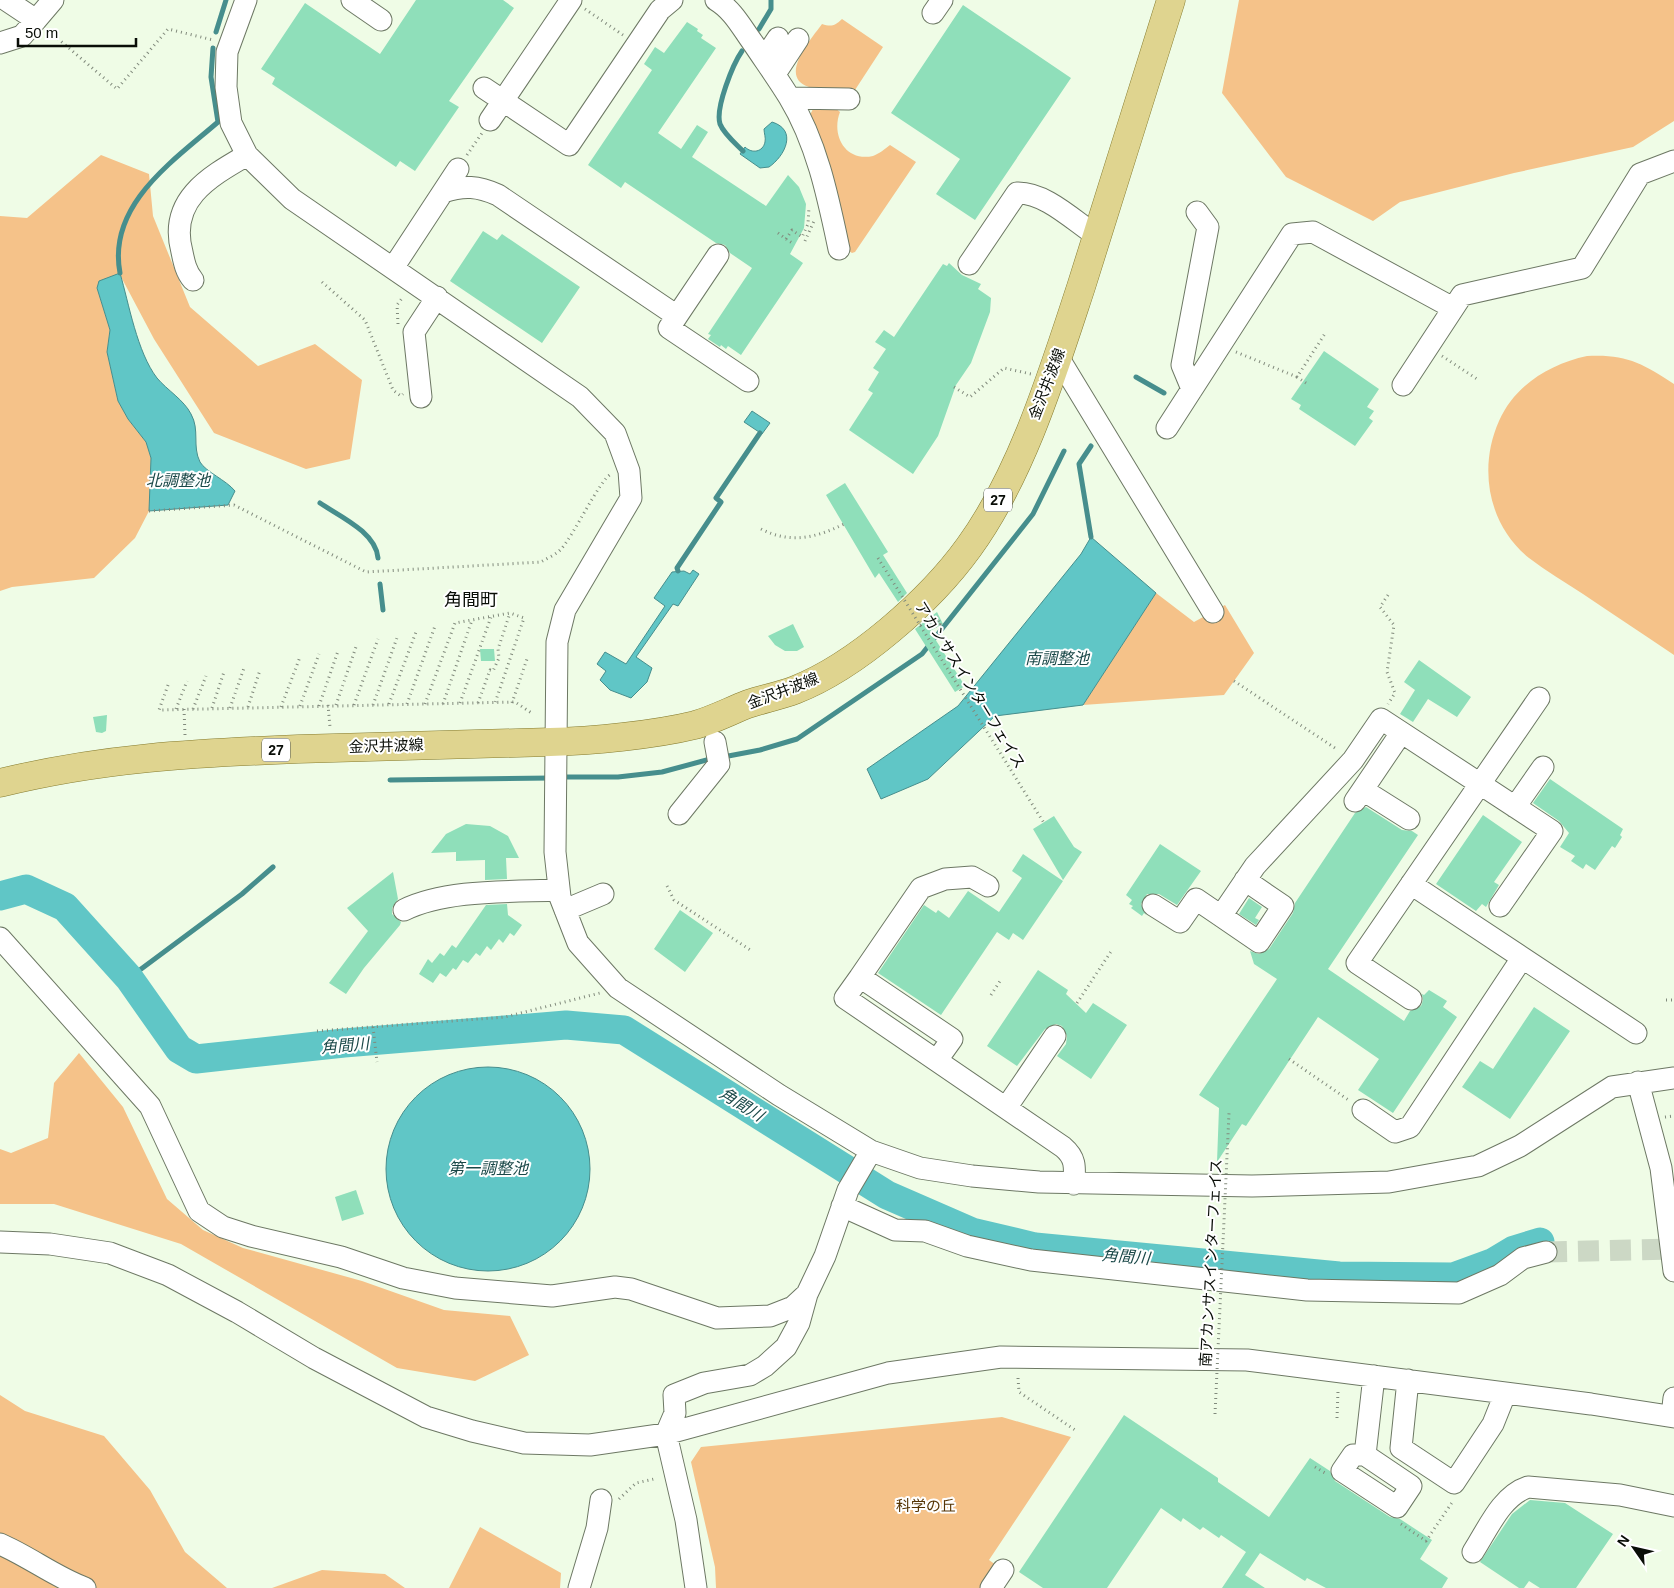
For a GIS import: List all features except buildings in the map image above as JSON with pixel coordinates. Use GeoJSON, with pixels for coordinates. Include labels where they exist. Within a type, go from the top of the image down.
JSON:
{"type":"FeatureCollection","features":[{"type":"Feature","properties":{"kind":"main road","name":"金沢井波線"},"geometry":{"type":"LineString","coordinates":[[0,783],[44,772],[180,754],[474,743],[555,742],[629,735],[696,725],[752,703],[794,690],[834,671],[881,636],[947,574],[968,548],[1004,490],[1058,357],[1171,0]]}},
{"type":"Feature","properties":{"kind":"street"},"geometry":{"type":"LineString","coordinates":[[6,0],[36,20]]}},
{"type":"Feature","properties":{"kind":"street"},"geometry":{"type":"LineString","coordinates":[[0,43],[22,36],[53,0]]}},
{"type":"Feature","properties":{"kind":"street"},"geometry":{"type":"LineString","coordinates":[[246,0],[227,52],[226,87],[231,123],[247,155],[292,199],[580,397],[615,433],[628,466],[631,498],[565,610],[557,642],[558,686],[555,742],[555,852],[559,890],[578,943],[618,988],[779,1095],[866,1159],[972,1176],[1074,1184],[1252,1186],[1390,1182],[1478,1166],[1520,1146],[1612,1087],[1674,1078]]}},
{"type":"Feature","properties":{"kind":"street"},"geometry":{"type":"LineString","coordinates":[[352,0],[381,20]]}},
{"type":"Feature","properties":{"kind":"street"},"geometry":{"type":"LineString","coordinates":[[484,88],[570,145],[660,10],[672,0]]}},
{"type":"Feature","properties":{"kind":"street"},"geometry":{"type":"LineString","coordinates":[[716,0],[729,10],[790,98],[814,152],[820,197],[839,249]]}},
{"type":"Feature","properties":{"kind":"street"},"geometry":{"type":"LineString","coordinates":[[490,120],[575,3]]}},
{"type":"Feature","properties":{"kind":"street"},"geometry":{"type":"LineString","coordinates":[[769,67],[788,39]]}},
{"type":"Feature","properties":{"kind":"street"},"geometry":{"type":"LineString","coordinates":[[790,98],[849,99]]}},
{"type":"Feature","properties":{"kind":"street"},"geometry":{"type":"LineString","coordinates":[[193,280],[187,274],[179,243],[180,219],[190,200],[204,182],[247,155]]}},
{"type":"Feature","properties":{"kind":"street"},"geometry":{"type":"LineString","coordinates":[[1403,385],[1462,295],[1582,268],[1640,174],[1674,161]]}},
{"type":"Feature","properties":{"kind":"street"},"geometry":{"type":"LineString","coordinates":[[393,268],[458,169]]}},
{"type":"Feature","properties":{"kind":"street"},"geometry":{"type":"LineString","coordinates":[[443,192],[461,186],[480,187],[498,195],[677,316]]}},
{"type":"Feature","properties":{"kind":"street"},"geometry":{"type":"LineString","coordinates":[[969,264],[1017,193],[1029,193],[1044,200],[1097,236]]}},
{"type":"Feature","properties":{"kind":"street"},"geometry":{"type":"LineString","coordinates":[[1192,389],[1182,365],[1208,227],[1197,212]]}},
{"type":"Feature","properties":{"kind":"street"},"geometry":{"type":"LineString","coordinates":[[1167,428],[1292,234],[1313,232],[1453,308]]}},
{"type":"Feature","properties":{"kind":"street"},"geometry":{"type":"LineString","coordinates":[[718,255],[669,328],[748,380]]}},
{"type":"Feature","properties":{"kind":"street"},"geometry":{"type":"LineString","coordinates":[[414,393],[414,332],[437,297]]}},
{"type":"Feature","properties":{"kind":"street"},"geometry":{"type":"LineString","coordinates":[[1058,357],[1213,612]]}},
{"type":"Feature","properties":{"kind":"street"},"geometry":{"type":"LineString","coordinates":[[1411,999],[1357,963],[1539,698]]}},
{"type":"Feature","properties":{"kind":"street"},"geometry":{"type":"LineString","coordinates":[[1221,916],[1255,866],[1353,760],[1381,718],[1552,831],[1500,906]]}},
{"type":"Feature","properties":{"kind":"street"},"geometry":{"type":"LineString","coordinates":[[1401,733],[1359,796],[1408,819]]}},
{"type":"Feature","properties":{"kind":"street"},"geometry":{"type":"LineString","coordinates":[[679,814],[717,751]]}},
{"type":"Feature","properties":{"kind":"street"},"geometry":{"type":"LineString","coordinates":[[1515,807],[1543,767]]}},
{"type":"Feature","properties":{"kind":"street"},"geometry":{"type":"LineString","coordinates":[[988,886],[972,877],[945,879],[922,888],[845,998],[1072,1155],[1075,1162],[1074,1184]]}},
{"type":"Feature","properties":{"kind":"street"},"geometry":{"type":"LineString","coordinates":[[1153,905],[1180,922],[1196,899],[1259,942],[1283,906],[1245,880]]}},
{"type":"Feature","properties":{"kind":"street"},"geometry":{"type":"LineString","coordinates":[[1411,884],[1636,1033]]}},
{"type":"Feature","properties":{"kind":"street"},"geometry":{"type":"LineString","coordinates":[[404,910],[414,905],[444,897],[559,890]]}},
{"type":"Feature","properties":{"kind":"street"},"geometry":{"type":"LineString","coordinates":[[565,910],[603,894]]}},
{"type":"Feature","properties":{"kind":"street"},"geometry":{"type":"LineString","coordinates":[[0,938],[150,1106],[184,1183],[199,1211],[223,1227],[251,1236],[341,1257],[403,1278],[455,1288],[552,1296],[615,1287],[631,1289],[678,1307],[717,1318],[770,1316],[793,1307],[807,1294]]}},
{"type":"Feature","properties":{"kind":"street"},"geometry":{"type":"LineString","coordinates":[[1363,1110],[1394,1132],[1410,1127],[1522,958]]}},
{"type":"Feature","properties":{"kind":"street"},"geometry":{"type":"LineString","coordinates":[[1006,1108],[1055,1036]]}},
{"type":"Feature","properties":{"kind":"street"},"geometry":{"type":"LineString","coordinates":[[1638,1082],[1661,1168],[1674,1271]]}},
{"type":"Feature","properties":{"kind":"street"},"geometry":{"type":"LineString","coordinates":[[696,1588],[686,1520],[666,1434],[675,1413],[674,1395],[704,1383],[750,1375],[765,1366],[786,1347],[799,1323],[807,1294],[825,1256],[845,1198],[866,1159]]}},
{"type":"Feature","properties":{"kind":"street"},"geometry":{"type":"LineString","coordinates":[[845,1198],[895,1230],[924,1231],[967,1246],[1030,1260],[1307,1290],[1459,1293],[1500,1275],[1523,1258],[1546,1252]]}},
{"type":"Feature","properties":{"kind":"street"},"geometry":{"type":"LineString","coordinates":[[0,1242],[50,1244],[110,1253],[168,1275],[237,1312],[314,1358],[426,1417],[472,1431],[524,1443],[590,1444],[666,1434],[888,1373],[1001,1356],[1248,1360],[1506,1394],[1674,1410]]}},
{"type":"Feature","properties":{"kind":"street"},"geometry":{"type":"LineString","coordinates":[[1365,1456],[1374,1376]]}},
{"type":"Feature","properties":{"kind":"street"},"geometry":{"type":"LineString","coordinates":[[1408,1380],[1401,1448],[1454,1483],[1493,1424],[1506,1394]]}},
{"type":"Feature","properties":{"kind":"street"},"geometry":{"type":"LineString","coordinates":[[1473,1552],[1509,1498],[1528,1487],[1620,1495],[1674,1506]]}},
{"type":"Feature","properties":{"kind":"street"},"geometry":{"type":"LineString","coordinates":[[579,1588],[598,1528],[610,1499]]}},
{"type":"Feature","properties":{"kind":"street"},"geometry":{"type":"LineString","coordinates":[[0,1544],[21,1553],[63,1580],[85,1588]]}},
{"type":"Feature","properties":{"kind":"street"},"geometry":{"type":"LineString","coordinates":[[991,1588],[1003,1570]]}},
{"type":"Feature","properties":{"kind":"path"},"geometry":{"type":"LineString","coordinates":[[575,3],[638,44]]}},
{"type":"Feature","properties":{"kind":"path"},"geometry":{"type":"LineString","coordinates":[[36,20],[117,89],[168,29],[214,40]]}},
{"type":"Feature","properties":{"kind":"path"},"geometry":{"type":"LineString","coordinates":[[458,169],[490,120]]}},
{"type":"Feature","properties":{"kind":"path"},"geometry":{"type":"LineString","coordinates":[[786,239],[792,230],[802,237],[808,224],[808,201],[820,197]]}},
{"type":"Feature","properties":{"kind":"path"},"geometry":{"type":"LineString","coordinates":[[805,241],[814,221],[820,197]]}},
{"type":"Feature","properties":{"kind":"path"},"geometry":{"type":"LineString","coordinates":[[778,233],[794,244]]}},
{"type":"Feature","properties":{"kind":"path"},"geometry":{"type":"LineString","coordinates":[[322,282],[365,320],[393,390],[401,396],[414,393]]}},
{"type":"Feature","properties":{"kind":"path"},"geometry":{"type":"LineString","coordinates":[[1297,377],[1326,332]]}},
{"type":"Feature","properties":{"kind":"path"},"geometry":{"type":"LineString","coordinates":[[1221,346],[1297,377],[1306,383]]}},
{"type":"Feature","properties":{"kind":"path"},"geometry":{"type":"LineString","coordinates":[[1429,347],[1477,379]]}},
{"type":"Feature","properties":{"kind":"path"},"geometry":{"type":"LineString","coordinates":[[954,387],[970,398],[1004,368],[1034,375]]}},
{"type":"Feature","properties":{"kind":"path"},"geometry":{"type":"LineString","coordinates":[[150,511],[234,505],[366,572],[541,562],[560,550],[592,502],[605,478],[628,466]]}},
{"type":"Feature","properties":{"kind":"path"},"geometry":{"type":"LineString","coordinates":[[760,529],[780,537],[800,539],[820,535],[844,524]]}},
{"type":"Feature","properties":{"kind":"path","name":"アカンサスインターフェイス"},"geometry":{"type":"LineString","coordinates":[[878,558],[1044,823]]}},
{"type":"Feature","properties":{"kind":"path"},"geometry":{"type":"LineString","coordinates":[[1381,718],[1395,693],[1387,672],[1394,625],[1380,607],[1388,595]]}},
{"type":"Feature","properties":{"kind":"path"},"geometry":{"type":"LineString","coordinates":[[478,703],[490,670],[493,671],[499,658],[498,649],[510,613]]}},
{"type":"Feature","properties":{"kind":"path"},"geometry":{"type":"LineString","coordinates":[[425,704],[455,623],[510,613],[524,618],[495,703]]}},
{"type":"Feature","properties":{"kind":"path"},"geometry":{"type":"LineString","coordinates":[[920,625],[928,619],[936,617],[939,623],[932,626],[929,620],[936,616],[940,623],[932,627],[928,619],[936,615],[940,624],[932,628],[928,619]]}},
{"type":"Feature","properties":{"kind":"path"},"geometry":{"type":"LineString","coordinates":[[460,703],[492,616]]}},
{"type":"Feature","properties":{"kind":"path"},"geometry":{"type":"LineString","coordinates":[[443,704],[472,620]]}},
{"type":"Feature","properties":{"kind":"path"},"geometry":{"type":"LineString","coordinates":[[407,704],[435,626]]}},
{"type":"Feature","properties":{"kind":"path"},"geometry":{"type":"LineString","coordinates":[[389,704],[416,632]]}},
{"type":"Feature","properties":{"kind":"path"},"geometry":{"type":"LineString","coordinates":[[373,705],[398,635]]}},
{"type":"Feature","properties":{"kind":"path"},"geometry":{"type":"LineString","coordinates":[[354,705],[378,639]]}},
{"type":"Feature","properties":{"kind":"path"},"geometry":{"type":"LineString","coordinates":[[336,705],[357,644]]}},
{"type":"Feature","properties":{"kind":"path"},"geometry":{"type":"LineString","coordinates":[[319,706],[338,651]]}},
{"type":"Feature","properties":{"kind":"path"},"geometry":{"type":"LineString","coordinates":[[300,706],[319,654]]}},
{"type":"Feature","properties":{"kind":"path"},"geometry":{"type":"LineString","coordinates":[[281,707],[300,657]]}},
{"type":"Feature","properties":{"kind":"path"},"geometry":{"type":"LineString","coordinates":[[512,703],[527,659]]}},
{"type":"Feature","properties":{"kind":"path"},"geometry":{"type":"LineString","coordinates":[[230,708],[244,668]]}},
{"type":"Feature","properties":{"kind":"path"},"geometry":{"type":"LineString","coordinates":[[248,708],[260,670]]}},
{"type":"Feature","properties":{"kind":"path"},"geometry":{"type":"LineString","coordinates":[[212,708],[224,672]]}},
{"type":"Feature","properties":{"kind":"path"},"geometry":{"type":"LineString","coordinates":[[193,709],[206,676]]}},
{"type":"Feature","properties":{"kind":"path"},"geometry":{"type":"LineString","coordinates":[[1234,680],[1353,760]]}},
{"type":"Feature","properties":{"kind":"path"},"geometry":{"type":"LineString","coordinates":[[176,709],[187,681]]}},
{"type":"Feature","properties":{"kind":"path"},"geometry":{"type":"LineString","coordinates":[[168,685],[159,710],[328,705],[512,703],[533,714]]}},
{"type":"Feature","properties":{"kind":"path"},"geometry":{"type":"LineString","coordinates":[[328,705],[330,730]]}},
{"type":"Feature","properties":{"kind":"path"},"geometry":{"type":"LineString","coordinates":[[184,709],[186,738]]}},
{"type":"Feature","properties":{"kind":"path"},"geometry":{"type":"LineString","coordinates":[[667,886],[674,900],[752,951]]}},
{"type":"Feature","properties":{"kind":"path"},"geometry":{"type":"LineString","coordinates":[[1077,1003],[1112,950]]}},
{"type":"Feature","properties":{"kind":"path"},"geometry":{"type":"LineString","coordinates":[[991,995],[1000,981]]}},
{"type":"Feature","properties":{"kind":"path"},"geometry":{"type":"LineString","coordinates":[[317,1031],[505,1017],[618,988]]}},
{"type":"Feature","properties":{"kind":"path"},"geometry":{"type":"LineString","coordinates":[[1666,1000],[1674,1000]]}},
{"type":"Feature","properties":{"kind":"path"},"geometry":{"type":"LineString","coordinates":[[373,1027],[376,1062]]}},
{"type":"Feature","properties":{"kind":"path"},"geometry":{"type":"LineString","coordinates":[[1289,1059],[1363,1110]]}},
{"type":"Feature","properties":{"kind":"path","name":"南アカンサスインターフェイス"},"geometry":{"type":"LineString","coordinates":[[1215,1414],[1229,1113]]}},
{"type":"Feature","properties":{"kind":"path"},"geometry":{"type":"LineString","coordinates":[[1018,1378],[1019,1392],[1075,1430]]}},
{"type":"Feature","properties":{"kind":"path"},"geometry":{"type":"LineString","coordinates":[[1337,1418],[1338,1391]]}},
{"type":"Feature","properties":{"kind":"path"},"geometry":{"type":"LineString","coordinates":[[610,1499],[636,1483],[654,1479]]}},
{"type":"Feature","properties":{"kind":"green space"},"geometry":{"type":"Polygon","coordinates":[[[1239,0],[1674,0],[1674,121],[1633,147],[1514,173],[1400,202],[1373,221],[1286,177],[1222,93],[1239,0]]]}},
{"type":"Feature","properties":{"kind":"green space"},"geometry":{"type":"Polygon","coordinates":[[[842,19],[883,47],[855,90],[820,89],[809,87],[800,82],[796,75],[796,66],[805,47],[822,24],[833,25],[842,19]]]}},
{"type":"Feature","properties":{"kind":"green space"},"geometry":{"type":"Polygon","coordinates":[[[835,108],[840,112],[837,129],[839,138],[848,151],[863,157],[873,156],[890,145],[916,162],[855,252],[852,253],[849,251],[810,115],[813,109],[835,108]]]}},
{"type":"Feature","properties":{"kind":"green space"},"geometry":{"type":"Polygon","coordinates":[[[101,155],[149,174],[153,216],[190,307],[258,366],[315,344],[362,380],[350,459],[306,469],[214,433],[154,339],[119,273],[97,288],[110,330],[107,352],[118,401],[128,419],[146,442],[151,458],[149,511],[135,538],[94,578],[12,587],[0,591],[0,216],[27,218],[101,155]]]}},
{"type":"Feature","properties":{"kind":"green space"},"geometry":{"type":"Polygon","coordinates":[[[1587,356],[1623,358],[1633,361],[1674,384],[1674,655],[1529,558],[1515,545],[1496,513],[1488,476],[1489,458],[1499,421],[1506,408],[1514,397],[1535,378],[1560,364],[1587,356]]]}},
{"type":"Feature","properties":{"kind":"green space"},"geometry":{"type":"Polygon","coordinates":[[[1156,593],[1194,622],[1225,605],[1254,653],[1224,695],[1083,705],[1156,593]]]}},
{"type":"Feature","properties":{"kind":"green space"},"geometry":{"type":"Polygon","coordinates":[[[79,1053],[123,1107],[167,1199],[203,1230],[243,1248],[362,1281],[444,1310],[510,1316],[529,1355],[475,1381],[397,1368],[181,1244],[54,1204],[0,1204],[0,1149],[11,1153],[48,1138],[54,1083],[79,1053]]]}},
{"type":"Feature","properties":{"kind":"green space"},"geometry":{"type":"Polygon","coordinates":[[[0,1395],[25,1411],[104,1436],[150,1490],[185,1552],[227,1588],[0,1588],[0,1395]]]}},
{"type":"Feature","properties":{"kind":"green space","name":"科学の丘"},"geometry":{"type":"Polygon","coordinates":[[[1002,1417],[1071,1437],[989,1560],[1003,1570],[991,1588],[716,1588],[715,1567],[691,1462],[701,1447],[1002,1417]]]}},
{"type":"Feature","properties":{"kind":"green space"},"geometry":{"type":"Polygon","coordinates":[[[480,1527],[561,1573],[560,1588],[449,1588],[480,1527]]]}},
{"type":"Feature","properties":{"kind":"green space"},"geometry":{"type":"Polygon","coordinates":[[[322,1570],[385,1574],[405,1588],[272,1588],[322,1570]]]}},
{"type":"Feature","properties":{"kind":"water"},"geometry":{"type":"Polygon","coordinates":[[[772,122],[785,131],[786,143],[784,150],[775,162],[769,167],[760,168],[740,154],[745,147],[751,151],[757,151],[762,148],[765,140],[764,129],[772,122]]]}},
{"type":"Feature","properties":{"kind":"water","name":"北調整池"},"geometry":{"type":"Polygon","coordinates":[[[120,273],[134,327],[144,355],[157,378],[184,404],[191,414],[194,420],[196,450],[200,462],[235,491],[228,505],[149,511],[151,458],[146,442],[128,419],[118,401],[107,352],[110,330],[97,288],[99,281],[120,273]]]}},
{"type":"Feature","properties":{"kind":"water"},"geometry":{"type":"Polygon","coordinates":[[[752,411],[770,423],[762,434],[744,422],[752,411]]]}},
{"type":"Feature","properties":{"kind":"water","name":"南調整池"},"geometry":{"type":"Polygon","coordinates":[[[1091,537],[1156,593],[1083,705],[995,716],[928,779],[881,799],[867,769],[958,706],[1081,554],[1091,537]]]}},
{"type":"Feature","properties":{"kind":"water"},"geometry":{"type":"Polygon","coordinates":[[[693,570],[699,574],[678,606],[673,604],[636,657],[652,668],[647,682],[631,698],[610,690],[600,680],[606,671],[597,664],[605,652],[626,664],[665,606],[654,598],[672,572],[684,571],[690,574],[693,570]]]}},
{"type":"Feature","properties":{"kind":"water","name":"第一調整池"},"geometry":{"type":"Polygon","coordinates":[[[488,1067],[508,1069],[536,1079],[553,1090],[567,1104],[582,1130],[588,1149],[590,1169],[588,1189],[578,1217],[567,1234],[553,1248],[527,1263],[508,1269],[488,1271],[468,1269],[440,1259],[423,1248],[409,1234],[394,1208],[388,1189],[386,1169],[388,1149],[398,1121],[409,1104],[423,1090],[449,1075],[468,1069],[488,1067]]]}},
{"type":"Feature","properties":{"kind":"waterway"},"geometry":{"type":"LineString","coordinates":[[216,32],[226,0]]}},
{"type":"Feature","properties":{"kind":"waterway"},"geometry":{"type":"LineString","coordinates":[[759,29],[771,9],[771,0]]}},
{"type":"Feature","properties":{"kind":"waterway"},"geometry":{"type":"LineString","coordinates":[[120,273],[119,249],[124,226],[133,206],[164,169],[218,122],[211,77],[213,48]]}},
{"type":"Feature","properties":{"kind":"waterway"},"geometry":{"type":"LineString","coordinates":[[742,51],[722,97],[719,117],[724,131],[743,151]]}},
{"type":"Feature","properties":{"kind":"waterway"},"geometry":{"type":"LineString","coordinates":[[1136,377],[1164,393]]}},
{"type":"Feature","properties":{"kind":"waterway"},"geometry":{"type":"LineString","coordinates":[[678,571],[677,568],[721,502],[716,498],[760,433]]}},
{"type":"Feature","properties":{"kind":"waterway"},"geometry":{"type":"LineString","coordinates":[[1091,446],[1079,464],[1091,537]]}},
{"type":"Feature","properties":{"kind":"waterway"},"geometry":{"type":"LineString","coordinates":[[723,757],[760,750],[797,739],[922,654],[1033,514],[1064,451]]}},
{"type":"Feature","properties":{"kind":"waterway"},"geometry":{"type":"LineString","coordinates":[[320,503],[364,533],[371,540],[378,558]]}},
{"type":"Feature","properties":{"kind":"waterway"},"geometry":{"type":"LineString","coordinates":[[380,584],[383,610]]}},
{"type":"Feature","properties":{"kind":"waterway"},"geometry":{"type":"LineString","coordinates":[[560,777],[618,777],[662,772],[714,758]]}},
{"type":"Feature","properties":{"kind":"waterway"},"geometry":{"type":"LineString","coordinates":[[390,780],[551,778]]}},
{"type":"Feature","properties":{"kind":"waterway"},"geometry":{"type":"LineString","coordinates":[[129,978],[242,894],[273,867]]}},
{"type":"Feature","properties":{"kind":"waterway","name":"角間川"},"geometry":{"type":"LineString","coordinates":[[0,896],[26,889],[65,907],[129,978],[179,1049],[196,1059],[344,1043],[566,1025],[624,1030],[887,1195],[972,1232],[1035,1247],[1339,1276],[1453,1277],[1494,1262],[1514,1250],[1540,1242]]}},
{"type":"Feature","properties":{"kind":"tunnel"},"geometry":{"type":"LineString","coordinates":[[1546,1252],[1674,1249]]}},
{"type":"Feature","properties":{"kind":"district","name":"角間町"},"geometry":{"type":"Point","coordinates":[471,600]}}]}
